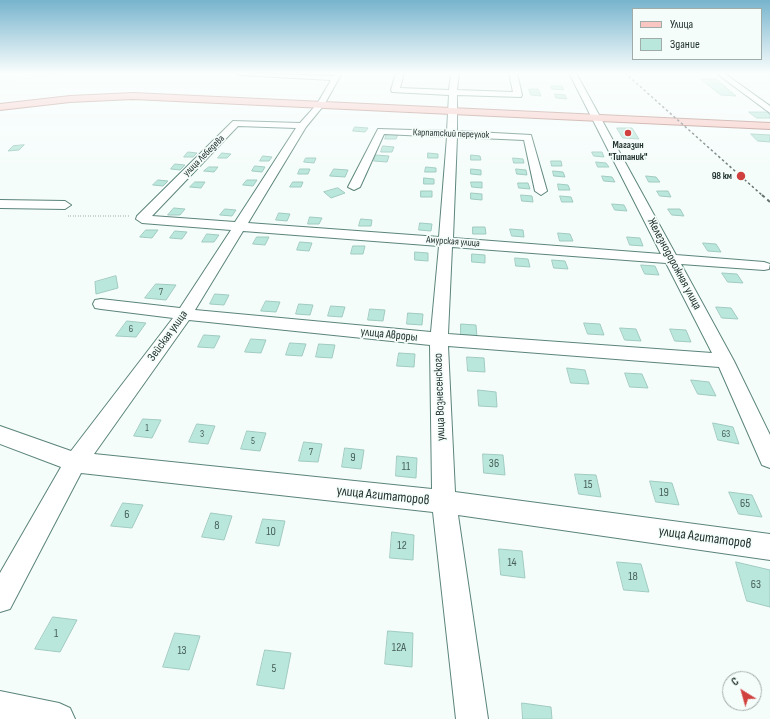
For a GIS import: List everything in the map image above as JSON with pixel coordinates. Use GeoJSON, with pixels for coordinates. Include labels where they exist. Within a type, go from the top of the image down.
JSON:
{"type":"FeatureCollection","features":[{"type":"Feature","properties":{"kind":"main road"},"geometry":{"type":"LineString","coordinates":[[533,107],[596,118],[770,126]]}},
{"type":"Feature","properties":{"kind":"street","name":"Зейская улица"},"geometry":{"type":"LineString","coordinates":[[0,599],[75,462],[184,315],[241,226],[302,126],[319,107]]}},
{"type":"Feature","properties":{"kind":"street","name":"улица Вознесенского"},"geometry":{"type":"LineString","coordinates":[[453,107],[446,241],[438,340],[444,502],[472,719]]}},
{"type":"Feature","properties":{"kind":"street","name":"Железнодорожная улица"},"geometry":{"type":"LineString","coordinates":[[590,107],[725,361],[770,458]]}},
{"type":"Feature","properties":{"kind":"street","name":"улица Лебедева"},"geometry":{"type":"LineString","coordinates":[[142,219],[236,123],[302,126]]}},
{"type":"Feature","properties":{"kind":"street","name":"Карпатский переулок"},"geometry":{"type":"LineString","coordinates":[[354,187],[381,132],[528,137],[541,191]]}},
{"type":"Feature","properties":{"kind":"street"},"geometry":{"type":"LineString","coordinates":[[0,204],[64,211]]}},
{"type":"Feature","properties":{"kind":"street","name":"Амурская улица"},"geometry":{"type":"LineString","coordinates":[[142,219],[764,266]]}},
{"type":"Feature","properties":{"kind":"street","name":"улица Авроры"},"geometry":{"type":"LineString","coordinates":[[101,304],[184,315],[438,340],[725,361]]}},
{"type":"Feature","properties":{"kind":"street","name":"улица Агитаторов"},"geometry":{"type":"LineString","coordinates":[[0,436],[75,462],[444,502],[770,546]]}},
{"type":"Feature","properties":{"kind":"street"},"geometry":{"type":"LineString","coordinates":[[0,707],[59,719]]}},
{"type":"Feature","properties":{"kind":"path"},"geometry":{"type":"LineString","coordinates":[[64,211],[133,216],[142,219]]}},
{"type":"Feature","properties":{"kind":"building"},"geometry":{"type":"Polygon","coordinates":[[[749,112],[767,112],[770,115],[770,118],[757,118],[749,112]]]}},
{"type":"Feature","properties":{"kind":"building"},"geometry":{"type":"Polygon","coordinates":[[[355,127],[368,128],[365,132],[353,131],[355,127]]]}},
{"type":"Feature","properties":{"kind":"building","name":"Магазин \"Титаник\""},"geometry":{"type":"Polygon","coordinates":[[[617,128],[632,128],[639,139],[623,138],[617,128]]]}},
{"type":"Feature","properties":{"kind":"building"},"geometry":{"type":"Polygon","coordinates":[[[387,134],[398,134],[396,139],[385,139],[387,134]]]}},
{"type":"Feature","properties":{"kind":"building"},"geometry":{"type":"Polygon","coordinates":[[[751,134],[770,135],[770,142],[758,141],[751,134]]]}},
{"type":"Feature","properties":{"kind":"building"},"geometry":{"type":"Polygon","coordinates":[[[24,145],[19,150],[8,151],[13,146],[24,145]]]}},
{"type":"Feature","properties":{"kind":"building"},"geometry":{"type":"Polygon","coordinates":[[[383,146],[394,147],[392,152],[381,152],[383,146]]]}},
{"type":"Feature","properties":{"kind":"building"},"geometry":{"type":"Polygon","coordinates":[[[188,152],[197,153],[193,157],[184,157],[188,152]]]}},
{"type":"Feature","properties":{"kind":"building"},"geometry":{"type":"Polygon","coordinates":[[[592,152],[602,152],[604,157],[594,156],[592,152]]]}},
{"type":"Feature","properties":{"kind":"building"},"geometry":{"type":"Polygon","coordinates":[[[222,153],[231,154],[227,158],[218,158],[222,153]]]}},
{"type":"Feature","properties":{"kind":"building"},"geometry":{"type":"Polygon","coordinates":[[[428,153],[438,154],[438,158],[428,158],[428,153]]]}},
{"type":"Feature","properties":{"kind":"building"},"geometry":{"type":"Polygon","coordinates":[[[633,154],[643,154],[646,159],[636,158],[633,154]]]}},
{"type":"Feature","properties":{"kind":"building"},"geometry":{"type":"Polygon","coordinates":[[[376,155],[389,156],[387,162],[374,161],[376,155]]]}},
{"type":"Feature","properties":{"kind":"building"},"geometry":{"type":"Polygon","coordinates":[[[471,155],[480,156],[481,160],[471,160],[471,155]]]}},
{"type":"Feature","properties":{"kind":"building"},"geometry":{"type":"Polygon","coordinates":[[[263,156],[272,157],[269,161],[260,161],[263,156]]]}},
{"type":"Feature","properties":{"kind":"building"},"geometry":{"type":"Polygon","coordinates":[[[306,158],[316,158],[314,163],[304,162],[306,158]]]}},
{"type":"Feature","properties":{"kind":"building"},"geometry":{"type":"Polygon","coordinates":[[[513,158],[523,159],[524,163],[514,163],[513,158]]]}},
{"type":"Feature","properties":{"kind":"building"},"geometry":{"type":"Polygon","coordinates":[[[551,161],[561,161],[562,166],[552,166],[551,161]]]}},
{"type":"Feature","properties":{"kind":"building"},"geometry":{"type":"Polygon","coordinates":[[[596,162],[606,163],[609,167],[598,167],[596,162]]]}},
{"type":"Feature","properties":{"kind":"building"},"geometry":{"type":"Polygon","coordinates":[[[175,164],[185,165],[180,170],[171,169],[175,164]]]}},
{"type":"Feature","properties":{"kind":"building"},"geometry":{"type":"Polygon","coordinates":[[[255,166],[265,167],[262,172],[252,171],[255,166]]]}},
{"type":"Feature","properties":{"kind":"building"},"geometry":{"type":"Polygon","coordinates":[[[209,167],[218,167],[214,172],[204,171],[209,167]]]}},
{"type":"Feature","properties":{"kind":"building"},"geometry":{"type":"Polygon","coordinates":[[[426,167],[436,168],[436,172],[425,172],[426,167]]]}},
{"type":"Feature","properties":{"kind":"building"},"geometry":{"type":"Polygon","coordinates":[[[300,169],[310,169],[308,174],[298,174],[300,169]]]}},
{"type":"Feature","properties":{"kind":"building"},"geometry":{"type":"Polygon","coordinates":[[[334,169],[348,170],[345,177],[330,176],[334,169]]]}},
{"type":"Feature","properties":{"kind":"building"},"geometry":{"type":"Polygon","coordinates":[[[471,169],[481,170],[481,175],[471,174],[471,169]]]}},
{"type":"Feature","properties":{"kind":"building"},"geometry":{"type":"Polygon","coordinates":[[[516,169],[526,170],[527,175],[517,174],[516,169]]]}},
{"type":"Feature","properties":{"kind":"building"},"geometry":{"type":"Polygon","coordinates":[[[553,171],[563,172],[565,177],[554,176],[553,171]]]}},
{"type":"Feature","properties":{"kind":"building"},"geometry":{"type":"Polygon","coordinates":[[[602,176],[612,177],[615,182],[604,181],[602,176]]]}},
{"type":"Feature","properties":{"kind":"building"},"geometry":{"type":"Polygon","coordinates":[[[646,176],[656,177],[660,182],[649,182],[646,176]]]}},
{"type":"Feature","properties":{"kind":"building"},"geometry":{"type":"Polygon","coordinates":[[[424,178],[434,179],[434,184],[424,184],[424,178]]]}},
{"type":"Feature","properties":{"kind":"building"},"geometry":{"type":"Polygon","coordinates":[[[158,180],[168,181],[163,186],[153,185],[158,180]]]}},
{"type":"Feature","properties":{"kind":"building"},"geometry":{"type":"Polygon","coordinates":[[[247,180],[257,180],[253,186],[243,185],[247,180]]]}},
{"type":"Feature","properties":{"kind":"building"},"geometry":{"type":"Polygon","coordinates":[[[195,182],[205,182],[201,188],[190,187],[195,182]]]}},
{"type":"Feature","properties":{"kind":"building"},"geometry":{"type":"Polygon","coordinates":[[[293,182],[303,182],[301,187],[290,187],[293,182]]]}},
{"type":"Feature","properties":{"kind":"building"},"geometry":{"type":"Polygon","coordinates":[[[471,182],[482,182],[482,188],[472,187],[471,182]]]}},
{"type":"Feature","properties":{"kind":"building"},"geometry":{"type":"Polygon","coordinates":[[[518,183],[528,183],[530,189],[519,188],[518,183]]]}},
{"type":"Feature","properties":{"kind":"building"},"geometry":{"type":"Polygon","coordinates":[[[558,184],[568,185],[570,190],[559,190],[558,184]]]}},
{"type":"Feature","properties":{"kind":"building"},"geometry":{"type":"Polygon","coordinates":[[[338,188],[345,193],[331,198],[324,192],[338,188]]]}},
{"type":"Feature","properties":{"kind":"building"},"geometry":{"type":"Polygon","coordinates":[[[421,191],[432,191],[432,197],[421,197],[421,191]]]}},
{"type":"Feature","properties":{"kind":"building"},"geometry":{"type":"Polygon","coordinates":[[[657,191],[668,191],[671,197],[660,196],[657,191]]]}},
{"type":"Feature","properties":{"kind":"building"},"geometry":{"type":"Polygon","coordinates":[[[471,193],[482,194],[482,200],[471,199],[471,193]]]}},
{"type":"Feature","properties":{"kind":"building"},"geometry":{"type":"Polygon","coordinates":[[[521,195],[532,196],[533,202],[522,201],[521,195]]]}},
{"type":"Feature","properties":{"kind":"building"},"geometry":{"type":"Polygon","coordinates":[[[560,196],[571,197],[573,202],[562,202],[560,196]]]}},
{"type":"Feature","properties":{"kind":"building"},"geometry":{"type":"Polygon","coordinates":[[[612,204],[624,205],[627,211],[615,210],[612,204]]]}},
{"type":"Feature","properties":{"kind":"building"},"geometry":{"type":"Polygon","coordinates":[[[174,208],[185,209],[180,215],[168,215],[174,208]]]}},
{"type":"Feature","properties":{"kind":"building"},"geometry":{"type":"Polygon","coordinates":[[[225,209],[236,210],[232,216],[220,215],[225,209]]]}},
{"type":"Feature","properties":{"kind":"building"},"geometry":{"type":"Polygon","coordinates":[[[668,209],[680,209],[684,216],[672,215],[668,209]]]}},
{"type":"Feature","properties":{"kind":"building"},"geometry":{"type":"Polygon","coordinates":[[[279,213],[290,214],[287,221],[276,220],[279,213]]]}},
{"type":"Feature","properties":{"kind":"building"},"geometry":{"type":"Polygon","coordinates":[[[310,217],[322,218],[319,224],[308,224],[310,217]]]}},
{"type":"Feature","properties":{"kind":"building"},"geometry":{"type":"Polygon","coordinates":[[[361,219],[372,220],[371,226],[359,226],[361,219]]]}},
{"type":"Feature","properties":{"kind":"building"},"geometry":{"type":"Polygon","coordinates":[[[420,223],[432,224],[431,231],[419,230],[420,223]]]}},
{"type":"Feature","properties":{"kind":"building"},"geometry":{"type":"Polygon","coordinates":[[[473,227],[485,227],[486,234],[473,234],[473,227]]]}},
{"type":"Feature","properties":{"kind":"building"},"geometry":{"type":"Polygon","coordinates":[[[510,229],[523,230],[524,237],[512,236],[510,229]]]}},
{"type":"Feature","properties":{"kind":"building"},"geometry":{"type":"Polygon","coordinates":[[[146,230],[158,230],[152,238],[140,237],[146,230]]]}},
{"type":"Feature","properties":{"kind":"building"},"geometry":{"type":"Polygon","coordinates":[[[175,231],[187,232],[182,239],[170,238],[175,231]]]}},
{"type":"Feature","properties":{"kind":"building"},"geometry":{"type":"Polygon","coordinates":[[[558,233],[570,234],[573,241],[560,241],[558,233]]]}},
{"type":"Feature","properties":{"kind":"building"},"geometry":{"type":"Polygon","coordinates":[[[207,234],[219,235],[214,242],[202,242],[207,234]]]}},
{"type":"Feature","properties":{"kind":"building"},"geometry":{"type":"Polygon","coordinates":[[[257,237],[269,237],[265,245],[253,244],[257,237]]]}},
{"type":"Feature","properties":{"kind":"building"},"geometry":{"type":"Polygon","coordinates":[[[627,237],[640,238],[643,246],[630,245],[627,237]]]}},
{"type":"Feature","properties":{"kind":"building"},"geometry":{"type":"Polygon","coordinates":[[[300,242],[312,243],[309,251],[297,250],[300,242]]]}},
{"type":"Feature","properties":{"kind":"building"},"geometry":{"type":"Polygon","coordinates":[[[703,243],[716,244],[721,252],[708,251],[703,243]]]}},
{"type":"Feature","properties":{"kind":"building"},"geometry":{"type":"Polygon","coordinates":[[[353,246],[365,246],[363,254],[351,254],[353,246]]]}},
{"type":"Feature","properties":{"kind":"building"},"geometry":{"type":"Polygon","coordinates":[[[415,252],[428,253],[428,261],[415,260],[415,252]]]}},
{"type":"Feature","properties":{"kind":"building"},"geometry":{"type":"Polygon","coordinates":[[[472,254],[485,255],[485,263],[472,262],[472,254]]]}},
{"type":"Feature","properties":{"kind":"building"},"geometry":{"type":"Polygon","coordinates":[[[515,258],[528,259],[530,267],[516,266],[515,258]]]}},
{"type":"Feature","properties":{"kind":"building"},"geometry":{"type":"Polygon","coordinates":[[[552,260],[565,261],[568,269],[554,268],[552,260]]]}},
{"type":"Feature","properties":{"kind":"building"},"geometry":{"type":"Polygon","coordinates":[[[641,265],[655,266],[659,275],[645,274],[641,265]]]}},
{"type":"Feature","properties":{"kind":"building"},"geometry":{"type":"Polygon","coordinates":[[[722,273],[737,274],[743,283],[728,282],[722,273]]]}},
{"type":"Feature","properties":{"kind":"building"},"geometry":{"type":"Polygon","coordinates":[[[116,276],[118,288],[96,294],[95,282],[116,276]]]}},
{"type":"Feature","properties":{"kind":"building"},"geometry":{"type":"Polygon","coordinates":[[[156,284],[176,285],[166,300],[145,298],[156,284]]]}},
{"type":"Feature","properties":{"kind":"building"},"geometry":{"type":"Polygon","coordinates":[[[215,294],[229,295],[224,305],[210,304],[215,294]]]}},
{"type":"Feature","properties":{"kind":"building"},"geometry":{"type":"Polygon","coordinates":[[[266,301],[280,302],[276,312],[261,311],[266,301]]]}},
{"type":"Feature","properties":{"kind":"building"},"geometry":{"type":"Polygon","coordinates":[[[299,304],[313,305],[310,315],[296,314],[299,304]]]}},
{"type":"Feature","properties":{"kind":"building"},"geometry":{"type":"Polygon","coordinates":[[[331,306],[345,307],[342,317],[328,316],[331,306]]]}},
{"type":"Feature","properties":{"kind":"building"},"geometry":{"type":"Polygon","coordinates":[[[716,307],[731,308],[738,319],[722,318],[716,307]]]}},
{"type":"Feature","properties":{"kind":"building"},"geometry":{"type":"Polygon","coordinates":[[[370,309],[385,310],[383,321],[368,320],[370,309]]]}},
{"type":"Feature","properties":{"kind":"building"},"geometry":{"type":"Polygon","coordinates":[[[408,313],[423,314],[422,325],[407,324],[408,313]]]}},
{"type":"Feature","properties":{"kind":"building"},"geometry":{"type":"Polygon","coordinates":[[[127,321],[146,323],[136,337],[116,336],[127,321]]]}},
{"type":"Feature","properties":{"kind":"building"},"geometry":{"type":"Polygon","coordinates":[[[584,323],[600,324],[604,335],[588,334],[584,323]]]}},
{"type":"Feature","properties":{"kind":"building"},"geometry":{"type":"Polygon","coordinates":[[[461,324],[476,325],[477,337],[461,336],[461,324]]]}},
{"type":"Feature","properties":{"kind":"building"},"geometry":{"type":"Polygon","coordinates":[[[620,328],[636,329],[641,341],[625,340],[620,328]]]}},
{"type":"Feature","properties":{"kind":"building"},"geometry":{"type":"Polygon","coordinates":[[[670,329],[686,330],[691,342],[675,341],[670,329]]]}},
{"type":"Feature","properties":{"kind":"building"},"geometry":{"type":"Polygon","coordinates":[[[204,335],[220,336],[214,348],[198,347],[204,335]]]}},
{"type":"Feature","properties":{"kind":"building"},"geometry":{"type":"Polygon","coordinates":[[[251,339],[266,340],[261,353],[245,352],[251,339]]]}},
{"type":"Feature","properties":{"kind":"building"},"geometry":{"type":"Polygon","coordinates":[[[290,343],[306,344],[302,356],[286,355],[290,343]]]}},
{"type":"Feature","properties":{"kind":"building"},"geometry":{"type":"Polygon","coordinates":[[[319,344],[335,345],[332,358],[316,357],[319,344]]]}},
{"type":"Feature","properties":{"kind":"building"},"geometry":{"type":"Polygon","coordinates":[[[399,353],[415,354],[414,367],[397,366],[399,353]]]}},
{"type":"Feature","properties":{"kind":"building"},"geometry":{"type":"Polygon","coordinates":[[[467,357],[484,358],[485,372],[468,371],[467,357]]]}},
{"type":"Feature","properties":{"kind":"building"},"geometry":{"type":"Polygon","coordinates":[[[567,368],[585,370],[589,384],[571,383],[567,368]]]}},
{"type":"Feature","properties":{"kind":"building"},"geometry":{"type":"Polygon","coordinates":[[[625,373],[642,374],[648,388],[630,387],[625,373]]]}},
{"type":"Feature","properties":{"kind":"building"},"geometry":{"type":"Polygon","coordinates":[[[691,380],[709,382],[716,396],[698,394],[691,380]]]}},
{"type":"Feature","properties":{"kind":"building"},"geometry":{"type":"Polygon","coordinates":[[[478,390],[496,392],[497,407],[479,406],[478,390]]]}},
{"type":"Feature","properties":{"kind":"building"},"geometry":{"type":"Polygon","coordinates":[[[143,419],[161,420],[152,438],[134,436],[143,419]]]}},
{"type":"Feature","properties":{"kind":"building"},"geometry":{"type":"Polygon","coordinates":[[[713,423],[733,427],[739,444],[718,440],[713,423]]]}},
{"type":"Feature","properties":{"kind":"building"},"geometry":{"type":"Polygon","coordinates":[[[197,424],[215,426],[208,444],[189,442],[197,424]]]}},
{"type":"Feature","properties":{"kind":"building"},"geometry":{"type":"Polygon","coordinates":[[[247,431],[266,433],[260,451],[241,449],[247,431]]]}},
{"type":"Feature","properties":{"kind":"building"},"geometry":{"type":"Polygon","coordinates":[[[304,442],[322,444],[318,462],[299,461],[304,442]]]}},
{"type":"Feature","properties":{"kind":"building"},"geometry":{"type":"Polygon","coordinates":[[[345,448],[364,450],[361,469],[342,467],[345,448]]]}},
{"type":"Feature","properties":{"kind":"building"},"geometry":{"type":"Polygon","coordinates":[[[483,454],[503,455],[505,475],[484,473],[483,454]]]}},
{"type":"Feature","properties":{"kind":"building"},"geometry":{"type":"Polygon","coordinates":[[[397,456],[417,458],[416,478],[396,476],[397,456]]]}},
{"type":"Feature","properties":{"kind":"building"},"geometry":{"type":"Polygon","coordinates":[[[575,474],[596,475],[601,497],[579,494],[575,474]]]}},
{"type":"Feature","properties":{"kind":"building"},"geometry":{"type":"Polygon","coordinates":[[[650,481],[672,483],[679,505],[656,502],[650,481]]]}},
{"type":"Feature","properties":{"kind":"building"},"geometry":{"type":"Polygon","coordinates":[[[729,492],[752,495],[762,517],[739,514],[729,492]]]}},
{"type":"Feature","properties":{"kind":"building"},"geometry":{"type":"Polygon","coordinates":[[[123,503],[143,505],[132,528],[111,526],[123,503]]]}},
{"type":"Feature","properties":{"kind":"building"},"geometry":{"type":"Polygon","coordinates":[[[211,513],[232,516],[224,540],[202,537],[211,513]]]}},
{"type":"Feature","properties":{"kind":"building"},"geometry":{"type":"Polygon","coordinates":[[[263,519],[285,521],[279,546],[256,543],[263,519]]]}},
{"type":"Feature","properties":{"kind":"building"},"geometry":{"type":"Polygon","coordinates":[[[392,532],[414,535],[413,560],[390,558],[392,532]]]}},
{"type":"Feature","properties":{"kind":"building"},"geometry":{"type":"Polygon","coordinates":[[[499,549],[522,551],[525,578],[501,575],[499,549]]]}},
{"type":"Feature","properties":{"kind":"building"},"geometry":{"type":"Polygon","coordinates":[[[617,562],[641,564],[649,592],[624,590],[617,562]]]}},
{"type":"Feature","properties":{"kind":"building"},"geometry":{"type":"Polygon","coordinates":[[[736,562],[770,570],[770,607],[747,601],[736,562]]]}},
{"type":"Feature","properties":{"kind":"building"},"geometry":{"type":"Polygon","coordinates":[[[53,617],[77,620],[60,652],[35,649],[53,617]]]}},
{"type":"Feature","properties":{"kind":"building"},"geometry":{"type":"Polygon","coordinates":[[[388,631],[413,633],[412,667],[385,664],[388,631]]]}},
{"type":"Feature","properties":{"kind":"building"},"geometry":{"type":"Polygon","coordinates":[[[175,633],[200,636],[189,670],[163,667],[175,633]]]}},
{"type":"Feature","properties":{"kind":"building"},"geometry":{"type":"Polygon","coordinates":[[[265,650],[291,653],[284,689],[257,685],[265,650]]]}},
{"type":"Feature","properties":{"kind":"building"},"geometry":{"type":"Polygon","coordinates":[[[522,703],[551,707],[552,719],[523,719],[522,703]]]}},
{"type":"Feature","properties":{"kind":"railway"},"geometry":{"type":"LineString","coordinates":[[663,107],[763,196]]}},
{"type":"Feature","properties":{"kind":"railway"},"geometry":{"type":"LineString","coordinates":[[762,195],[770,202]]}},
{"type":"Feature","properties":{"kind":"place","name":"Магазин \"Титаник\""},"geometry":{"type":"Point","coordinates":[628,133]}},
{"type":"Feature","properties":{"kind":"place","name":"98 км"},"geometry":{"type":"Point","coordinates":[741,176]}}]}
